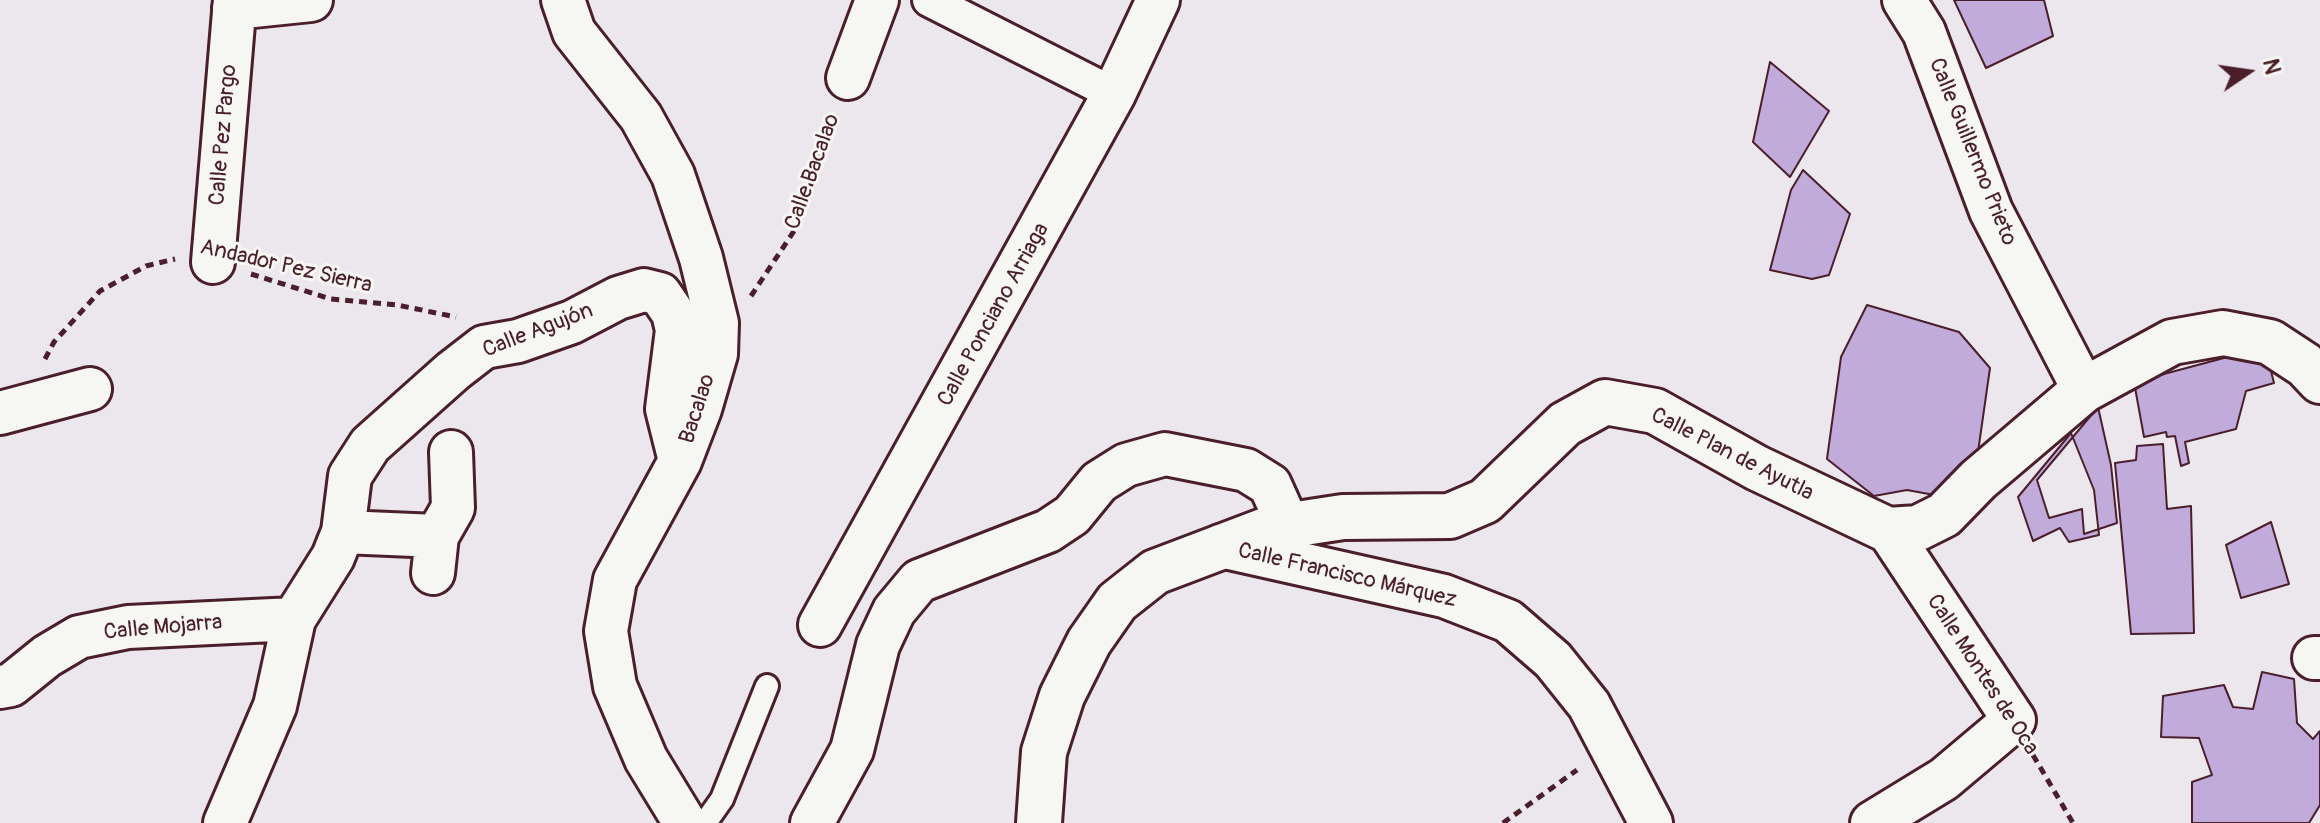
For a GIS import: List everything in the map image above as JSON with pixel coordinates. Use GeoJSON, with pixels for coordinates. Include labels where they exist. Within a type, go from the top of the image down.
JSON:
{"type":"FeatureCollection","features":[{"type":"Feature","properties":{"kind":"street","name":"Calle Pez Pargo"},"geometry":{"type":"LineString","coordinates":[[213,262],[235,4],[311,0]]}},
{"type":"Feature","properties":{"kind":"street","name":"Bacalao"},"geometry":{"type":"LineString","coordinates":[[563,0],[574,32],[641,117],[673,175],[701,258],[717,323],[716,354],[680,461],[615,580],[606,631],[615,686],[646,759],[685,823]]}},
{"type":"Feature","properties":{"kind":"street"},"geometry":{"type":"LineString","coordinates":[[848,78],[877,0]]}},
{"type":"Feature","properties":{"kind":"street"},"geometry":{"type":"LineString","coordinates":[[929,0],[1114,94]]}},
{"type":"Feature","properties":{"kind":"street","name":"Calle Ponciano Arriaga"},"geometry":{"type":"LineString","coordinates":[[820,625],[1114,94],[1158,0]]}},
{"type":"Feature","properties":{"kind":"street","name":"Calle Guillermo Prieto"},"geometry":{"type":"LineString","coordinates":[[1904,0],[1924,32],[1991,211],[2084,390]]}},
{"type":"Feature","properties":{"kind":"street","name":"Calle Agujón"},"geometry":{"type":"LineString","coordinates":[[225,823],[275,706],[294,619],[333,557],[343,532],[350,476],[370,445],[484,347],[518,341],[572,322],[618,298],[644,290],[660,294],[673,313],[677,330],[667,409],[680,461]]}},
{"type":"Feature","properties":{"kind":"street"},"geometry":{"type":"LineString","coordinates":[[1888,530],[1918,528],[1944,515],[1978,480],[2084,390],[2172,342],[2223,333],[2270,342],[2305,365],[2320,381]]}},
{"type":"Feature","properties":{"kind":"street"},"geometry":{"type":"LineString","coordinates":[[6,412],[90,389]]}},
{"type":"Feature","properties":{"kind":"street","name":"Calle Plan de Ayutla"},"geometry":{"type":"LineString","coordinates":[[1039,823],[1044,752],[1062,696],[1089,642],[1117,602],[1155,572],[1221,546],[1288,525],[1343,517],[1450,516],[1485,501],[1565,424],[1605,402],[1655,411],[1757,468],[1888,530]]}},
{"type":"Feature","properties":{"kind":"street"},"geometry":{"type":"LineString","coordinates":[[343,532],[435,555],[453,508],[451,452]]}},
{"type":"Feature","properties":{"kind":"street","name":"Calle Francisco Márquez"},"geometry":{"type":"LineString","coordinates":[[812,823],[852,750],[878,645],[894,611],[919,581],[1048,531],[1072,515],[1099,482],[1126,465],[1165,454],[1246,470],[1270,485],[1288,525]]}},
{"type":"Feature","properties":{"kind":"street","name":"Calle Montes de Oca"},"geometry":{"type":"LineString","coordinates":[[1888,530],[2014,720]]}},
{"type":"Feature","properties":{"kind":"street","name":"Calle Francisco Márquez"},"geometry":{"type":"LineString","coordinates":[[1221,546],[1444,596],[1508,621],[1553,660],[1589,705],[1651,823]]}},
{"type":"Feature","properties":{"kind":"street","name":"Calle Mojarra"},"geometry":{"type":"LineString","coordinates":[[0,687],[11,685],[47,656],[79,637],[128,627],[294,619]]}},
{"type":"Feature","properties":{"kind":"street"},"geometry":{"type":"LineString","coordinates":[[1872,823],[1944,779],[2014,720]]}},
{"type":"Feature","properties":{"kind":"lane"},"geometry":{"type":"LineString","coordinates":[[705,823],[722,799],[767,686]]}},
{"type":"Feature","properties":{"kind":"path","name":"Calle Bacalao"},"geometry":{"type":"LineString","coordinates":[[717,323],[742,310],[796,228],[848,78]]}},
{"type":"Feature","properties":{"kind":"path","name":"Andador Pez Sierra"},"geometry":{"type":"LineString","coordinates":[[6,412],[29,388],[54,342],[100,291],[146,266],[175,259],[213,262],[331,299],[365,305],[397,305],[477,321],[518,341]]}},
{"type":"Feature","properties":{"kind":"path","name":"Calle Montes de Oca"},"geometry":{"type":"LineString","coordinates":[[2014,720],[2073,823]]}},
{"type":"Feature","properties":{"kind":"path"},"geometry":{"type":"LineString","coordinates":[[1503,823],[1611,746]]}},
{"type":"Feature","properties":{"kind":"building"},"geometry":{"type":"Polygon","coordinates":[[[1954,0],[2044,0],[2053,36],[1986,68],[1954,0]]]}},
{"type":"Feature","properties":{"kind":"building"},"geometry":{"type":"Polygon","coordinates":[[[1770,62],[1829,111],[1790,177],[1753,142],[1770,62]]]}},
{"type":"Feature","properties":{"kind":"building"},"geometry":{"type":"Polygon","coordinates":[[[1803,170],[1850,214],[1829,275],[1812,279],[1770,270],[1791,190],[1803,170]]]}},
{"type":"Feature","properties":{"kind":"building"},"geometry":{"type":"Polygon","coordinates":[[[1867,305],[1959,332],[1990,368],[1978,452],[1945,497],[1907,490],[1874,496],[1827,459],[1841,357],[1867,305]]]}},
{"type":"Feature","properties":{"kind":"building"},"geometry":{"type":"Polygon","coordinates":[[[2265,347],[2274,383],[2246,391],[2236,429],[2185,442],[2189,463],[2181,466],[2175,436],[2167,437],[2166,432],[2144,437],[2134,382],[2265,347]]]}},
{"type":"Feature","properties":{"kind":"building"},"geometry":{"type":"Polygon","coordinates":[[[2098,407],[2111,465],[2117,523],[2084,534],[2082,509],[2049,518],[2037,480],[2098,407]]]}},
{"type":"Feature","properties":{"kind":"building"},"geometry":{"type":"Polygon","coordinates":[[[2071,433],[2094,490],[2099,535],[2069,542],[2060,528],[2033,541],[2018,497],[2071,433]]]}},
{"type":"Feature","properties":{"kind":"building"},"geometry":{"type":"Polygon","coordinates":[[[2163,444],[2167,509],[2191,506],[2194,633],[2131,634],[2115,463],[2136,460],[2137,446],[2163,444]]]}},
{"type":"Feature","properties":{"kind":"building"},"geometry":{"type":"Polygon","coordinates":[[[2271,522],[2289,584],[2241,598],[2226,545],[2271,522]]]}},
{"type":"Feature","properties":{"kind":"building"},"geometry":{"type":"Polygon","coordinates":[[[2262,672],[2294,679],[2297,723],[2313,739],[2320,731],[2320,805],[2309,823],[2192,823],[2192,782],[2212,775],[2199,738],[2161,737],[2163,696],[2224,685],[2233,707],[2253,709],[2262,672]]]}}]}
